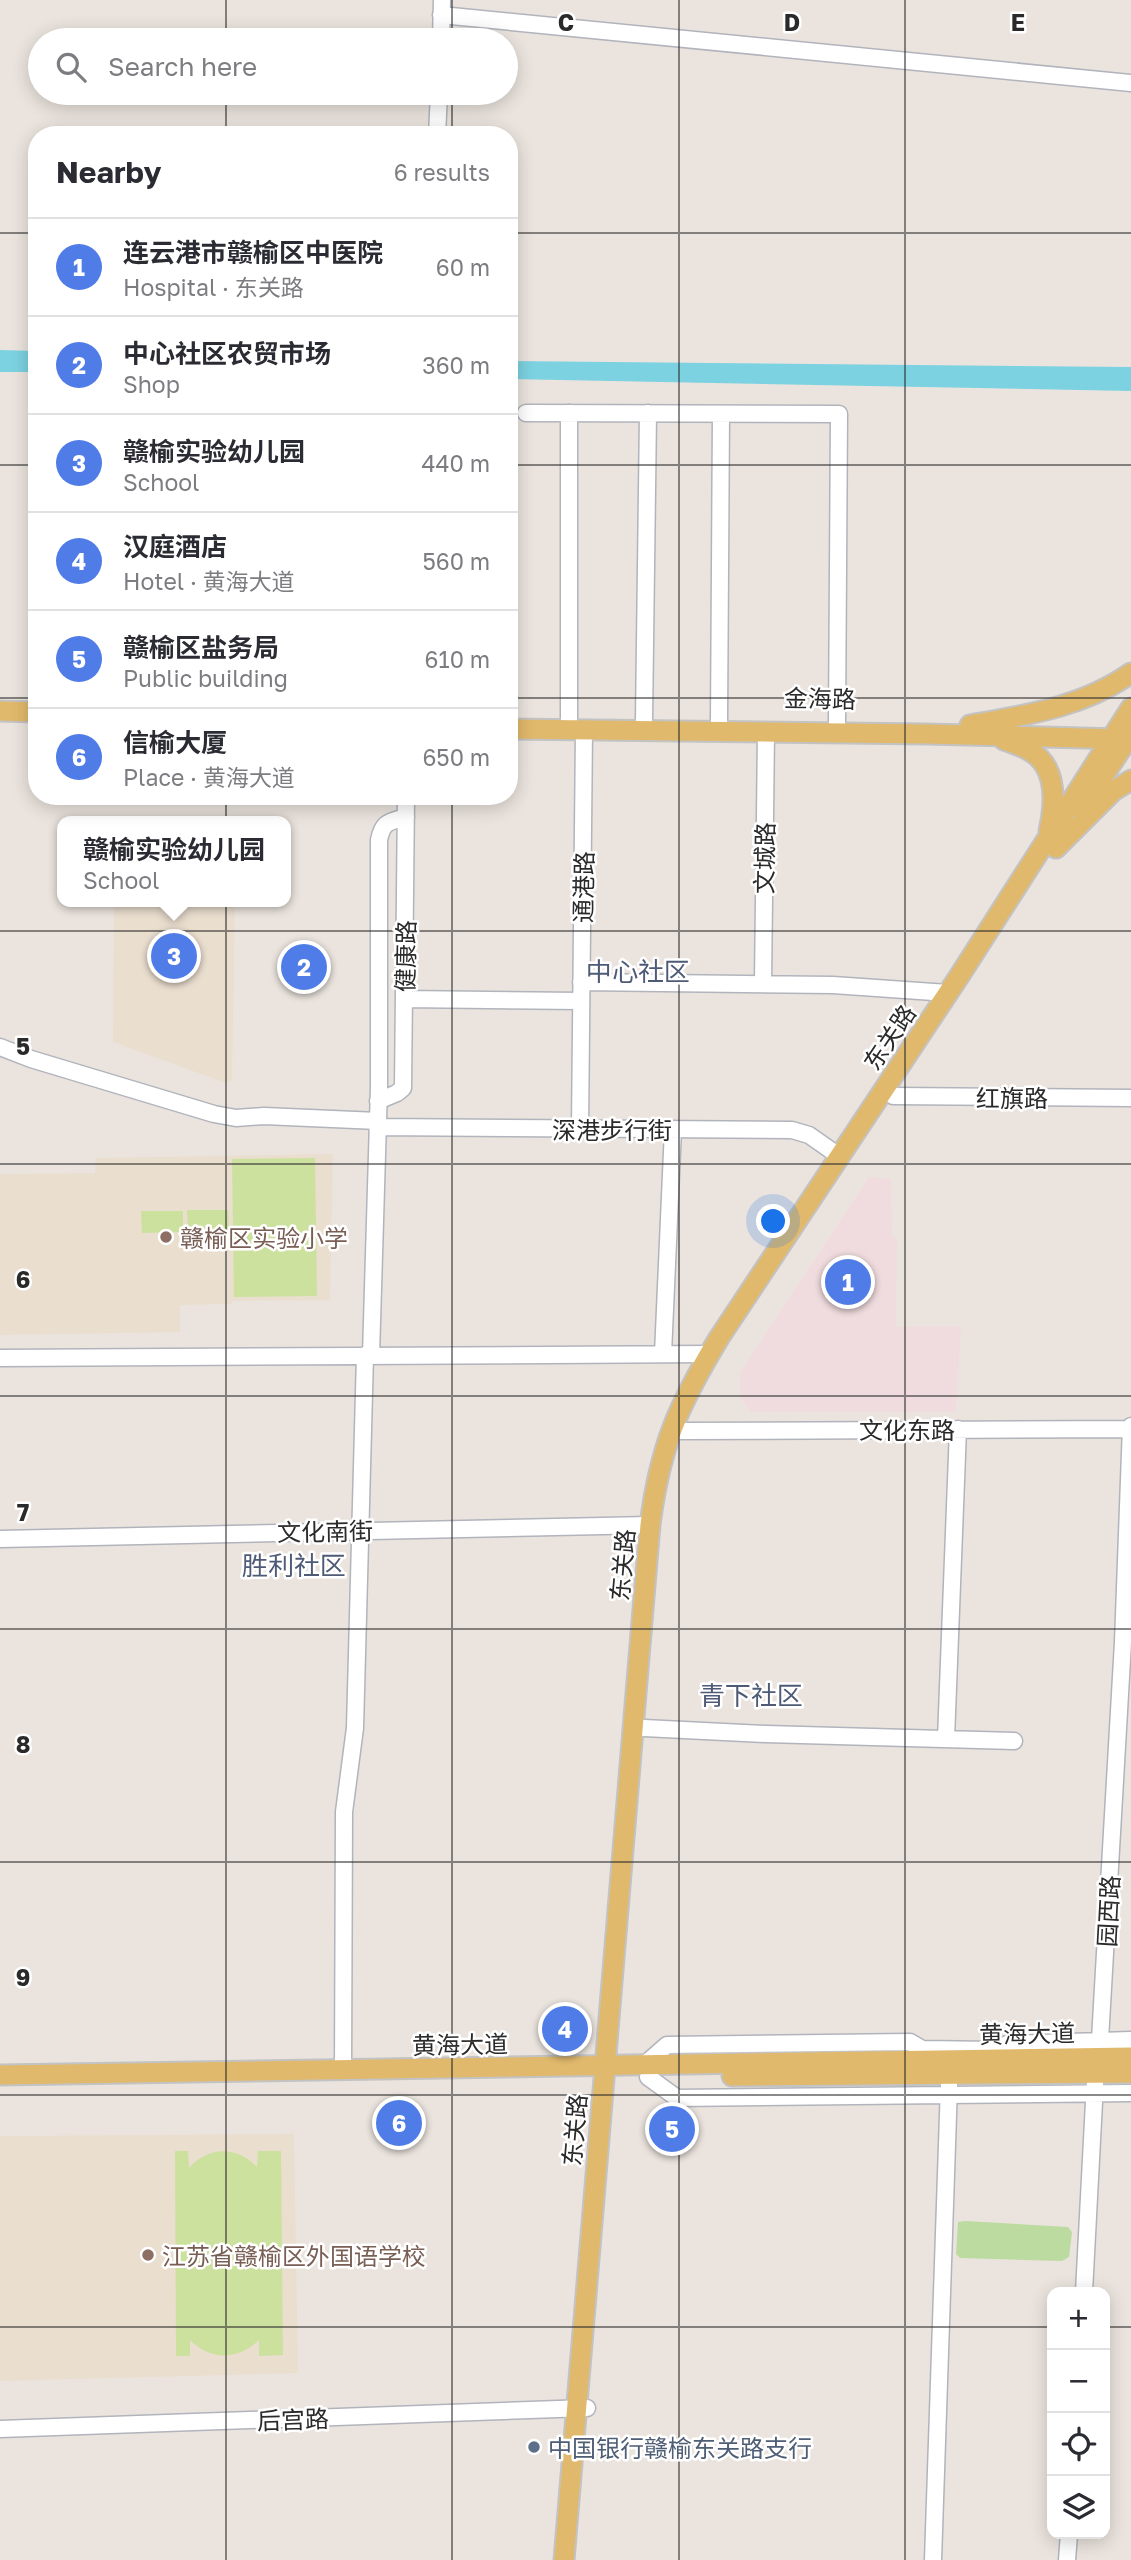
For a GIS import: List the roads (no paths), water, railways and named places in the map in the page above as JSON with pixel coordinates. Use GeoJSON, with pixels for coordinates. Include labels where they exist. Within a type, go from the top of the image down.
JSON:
{"type":"FeatureCollection","features":[{"type":"Feature","properties":{"kind":"main road"},"geometry":{"type":"LineString","coordinates":[[970,724],[1038,713],[1079,701],[1131,673]]}},
{"type":"Feature","properties":{"kind":"main road","name":"东关路"},"geometry":{"type":"LineString","coordinates":[[564,2560],[581,2408],[666,1489],[674,1455],[694,1404],[729,1344],[893,1096],[1052,844],[1125,734],[1131,708]]}},
{"type":"Feature","properties":{"kind":"main road"},"geometry":{"type":"LineString","coordinates":[[0,711],[28,712]]}},
{"type":"Feature","properties":{"kind":"main road","name":"金海路"},"geometry":{"type":"LineString","coordinates":[[518,719],[577,725],[766,732],[994,736],[1125,734]]}},
{"type":"Feature","properties":{"kind":"main road","name":"金海路"},"geometry":{"type":"LineString","coordinates":[[518,728],[644,720],[970,724],[1125,734]]}},
{"type":"Feature","properties":{"kind":"main road"},"geometry":{"type":"LineString","coordinates":[[0,723],[28,723]]}},
{"type":"Feature","properties":{"kind":"main road"},"geometry":{"type":"LineString","coordinates":[[994,736],[1032,752],[1047,769],[1054,791],[1052,844]]}},
{"type":"Feature","properties":{"kind":"main road"},"geometry":{"type":"LineString","coordinates":[[1052,844],[1113,791],[1131,780]]}},
{"type":"Feature","properties":{"kind":"main road","name":"东关路"},"geometry":{"type":"LineString","coordinates":[[610,2072],[650,1525],[656,1478],[667,1439],[684,1399],[710,1354],[948,993],[1052,844]]}},
{"type":"Feature","properties":{"kind":"main road","name":"黄海大道"},"geometry":{"type":"LineString","coordinates":[[645,2071],[949,2085],[1098,2066],[1131,2057]]}},
{"type":"Feature","properties":{"kind":"main road","name":"黄海大道"},"geometry":{"type":"LineString","coordinates":[[0,2086],[645,2071],[846,2060],[1098,2066],[1131,2073]]}},
{"type":"Feature","properties":{"kind":"main road","name":"黄海大道"},"geometry":{"type":"LineString","coordinates":[[0,2075],[343,2071],[610,2072]]}},
{"type":"Feature","properties":{"kind":"main road","name":"东关路"},"geometry":{"type":"LineString","coordinates":[[574,2560],[581,2408]]}},
{"type":"Feature","properties":{"kind":"street"},"geometry":{"type":"LineString","coordinates":[[441,28],[442,8],[1131,83]]}},
{"type":"Feature","properties":{"kind":"street"},"geometry":{"type":"LineString","coordinates":[[437,126],[438,105]]}},
{"type":"Feature","properties":{"kind":"street"},"geometry":{"type":"LineString","coordinates":[[526,413],[839,414],[837,723]]}},
{"type":"Feature","properties":{"kind":"street","name":"通港路"},"geometry":{"type":"LineString","coordinates":[[569,413],[581,982],[580,1129]]}},
{"type":"Feature","properties":{"kind":"street"},"geometry":{"type":"LineString","coordinates":[[644,720],[648,413]]}},
{"type":"Feature","properties":{"kind":"street"},"geometry":{"type":"LineString","coordinates":[[719,721],[721,414]]}},
{"type":"Feature","properties":{"kind":"street","name":"文城路"},"geometry":{"type":"LineString","coordinates":[[763,983],[766,732]]}},
{"type":"Feature","properties":{"kind":"street","name":"健康路"},"geometry":{"type":"LineString","coordinates":[[378,1101],[403,1088],[406,805]]}},
{"type":"Feature","properties":{"kind":"street"},"geometry":{"type":"LineString","coordinates":[[343,2071],[344,1812],[355,1728],[378,1124],[379,840],[381,828],[388,822],[406,817]]}},
{"type":"Feature","properties":{"kind":"street"},"geometry":{"type":"LineString","coordinates":[[581,982],[833,985],[948,993]]}},
{"type":"Feature","properties":{"kind":"street"},"geometry":{"type":"LineString","coordinates":[[404,999],[581,1001]]}},
{"type":"Feature","properties":{"kind":"street","name":"深港步行街"},"geometry":{"type":"LineString","coordinates":[[0,1047],[214,1114],[236,1118],[264,1116],[378,1124],[580,1129],[801,1131],[839,1156]]}},
{"type":"Feature","properties":{"kind":"street","name":"红旗路"},"geometry":{"type":"LineString","coordinates":[[893,1096],[1131,1098]]}},
{"type":"Feature","properties":{"kind":"street"},"geometry":{"type":"LineString","coordinates":[[663,1354],[673,1129]]}},
{"type":"Feature","properties":{"kind":"street"},"geometry":{"type":"LineString","coordinates":[[0,1358],[710,1354]]}},
{"type":"Feature","properties":{"kind":"street","name":"文化东路"},"geometry":{"type":"LineString","coordinates":[[682,1431],[1131,1428]]}},
{"type":"Feature","properties":{"kind":"street","name":"园西路"},"geometry":{"type":"LineString","coordinates":[[1084,2287],[1127,1642],[1131,1428]]}},
{"type":"Feature","properties":{"kind":"street"},"geometry":{"type":"LineString","coordinates":[[946,1739],[957,1429]]}},
{"type":"Feature","properties":{"kind":"street","name":"文化南街"},"geometry":{"type":"LineString","coordinates":[[0,1539],[650,1525]]}},
{"type":"Feature","properties":{"kind":"street"},"geometry":{"type":"LineString","coordinates":[[644,1728],[1014,1741]]}},
{"type":"Feature","properties":{"kind":"street"},"geometry":{"type":"LineString","coordinates":[[1131,2040],[1098,2066],[1131,2093]]}},
{"type":"Feature","properties":{"kind":"street"},"geometry":{"type":"LineString","coordinates":[[933,2560],[949,2085]]}},
{"type":"Feature","properties":{"kind":"street","name":"后宫路"},"geometry":{"type":"LineString","coordinates":[[0,2429],[581,2408]]}},
{"type":"Feature","properties":{"kind":"street"},"geometry":{"type":"LineString","coordinates":[[1067,2560],[1069,2539]]}},
{"type":"Feature","properties":{"kind":"water"},"geometry":{"type":"Polygon","coordinates":[[[0,350],[28,351],[28,372],[0,372],[0,350]]]}},
{"type":"Feature","properties":{"kind":"water"},"geometry":{"type":"Polygon","coordinates":[[[518,361],[1131,367],[1131,391],[518,379],[518,361]]]}},
{"type":"Feature","properties":{"kind":"place","name":"赣榆实验幼儿园"},"geometry":{"type":"Point","coordinates":[174,956]}},
{"type":"Feature","properties":{"kind":"place","name":"中心社区农贸市场"},"geometry":{"type":"Point","coordinates":[304,967]}},
{"type":"Feature","properties":{"kind":"place","name":"赣榆区实验小学"},"geometry":{"type":"Point","coordinates":[166,1237]}},
{"type":"Feature","properties":{"kind":"place","name":"连云港市赣榆区中医院"},"geometry":{"type":"Point","coordinates":[848,1282]}},
{"type":"Feature","properties":{"kind":"place","name":"汉庭酒店"},"geometry":{"type":"Point","coordinates":[565,2029]}},
{"type":"Feature","properties":{"kind":"place","name":"信榆大厦"},"geometry":{"type":"Point","coordinates":[399,2123]}},
{"type":"Feature","properties":{"kind":"place","name":"赣榆区盐务局"},"geometry":{"type":"Point","coordinates":[672,2129]}},
{"type":"Feature","properties":{"kind":"place","name":"江苏省赣榆区外国语学校"},"geometry":{"type":"Point","coordinates":[148,2255]}},
{"type":"Feature","properties":{"kind":"place","name":"中国银行赣榆东关路支行"},"geometry":{"type":"Point","coordinates":[534,2447]}},
{"type":"Feature","properties":{"kind":"district","name":"中心社区"},"geometry":{"type":"Point","coordinates":[638,971]}},
{"type":"Feature","properties":{"kind":"district","name":"胜利社区"},"geometry":{"type":"Point","coordinates":[294,1565]}},
{"type":"Feature","properties":{"kind":"district","name":"青下社区"},"geometry":{"type":"Point","coordinates":[751,1695]}}]}
